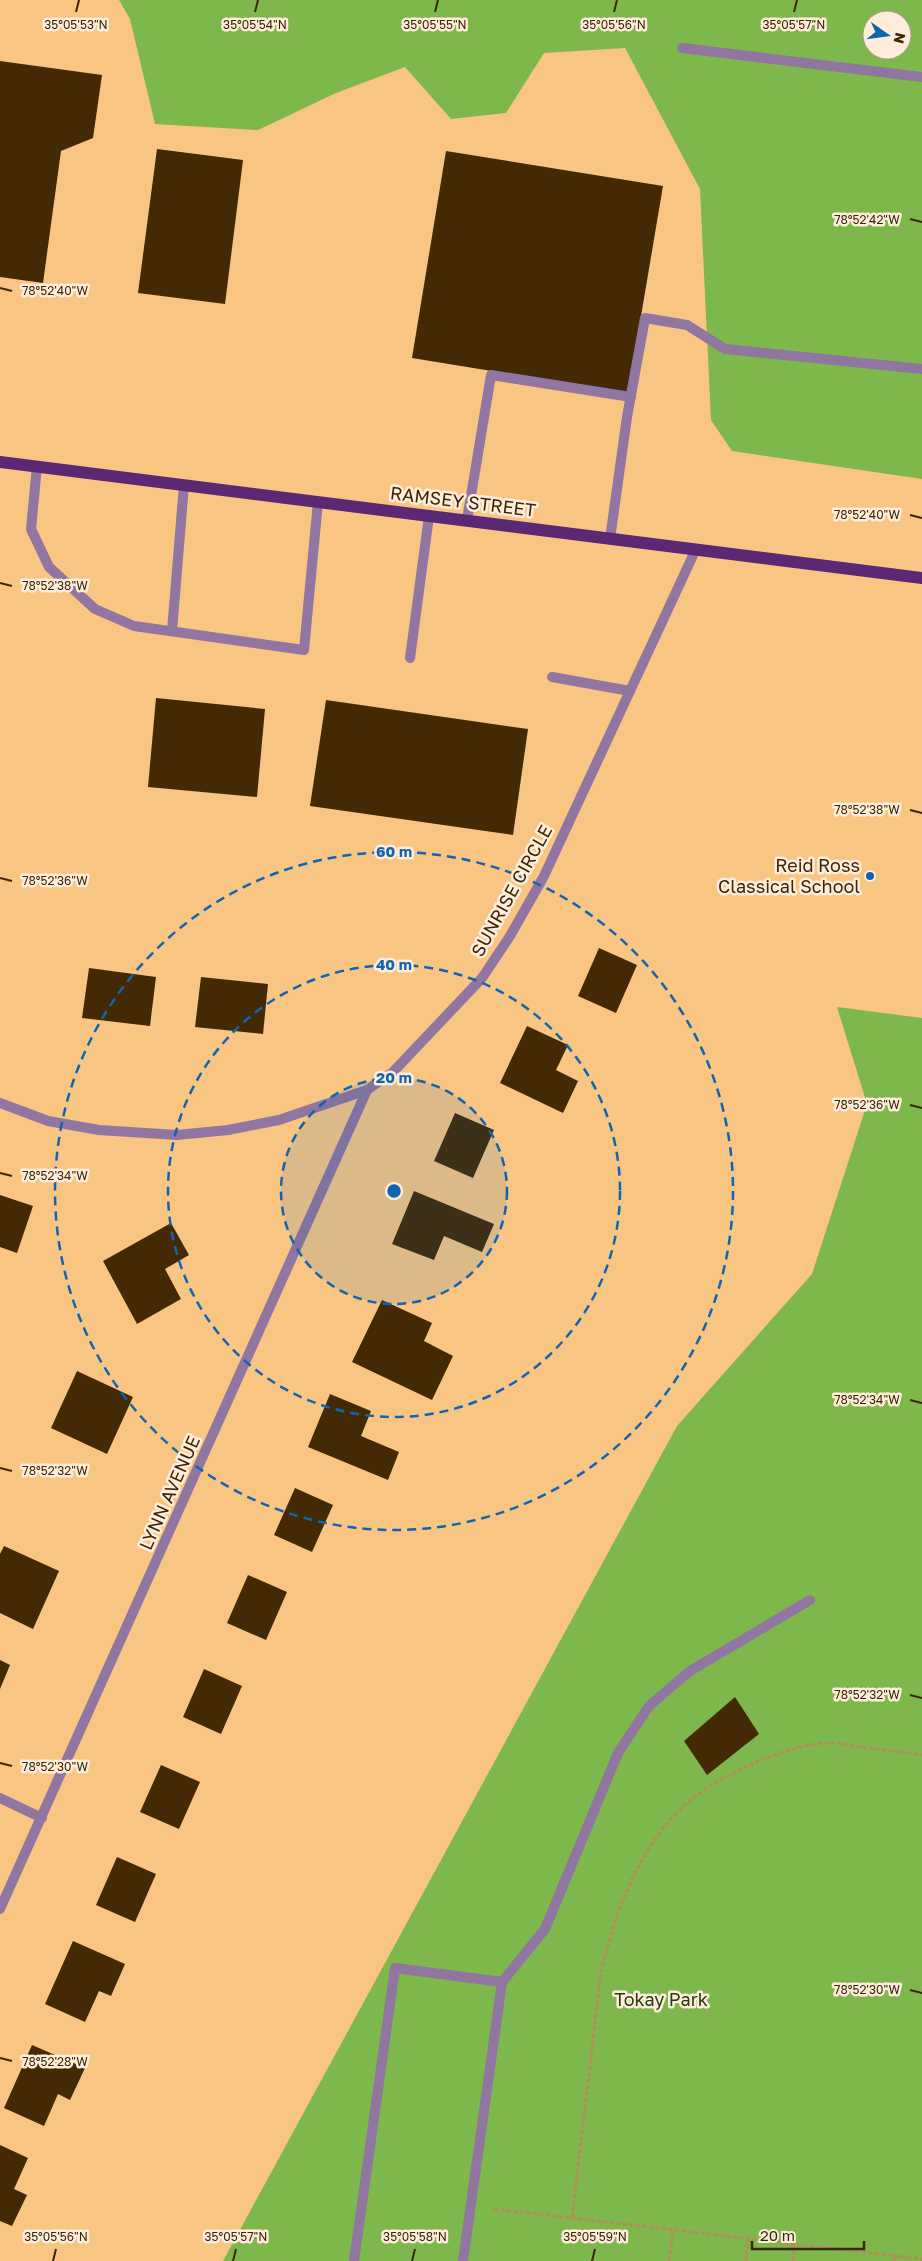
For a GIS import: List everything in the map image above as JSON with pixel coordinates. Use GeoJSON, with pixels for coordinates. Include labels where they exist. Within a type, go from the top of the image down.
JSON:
{"type":"FeatureCollection","features":[{"type":"Feature","properties":{"kind":"main road","name":"RAMSEY STREET"},"geometry":{"type":"LineString","coordinates":[[0,462],[922,578]]}},
{"type":"Feature","properties":{"kind":"street"},"geometry":{"type":"LineString","coordinates":[[682,48],[922,78]]}},
{"type":"Feature","properties":{"kind":"street"},"geometry":{"type":"LineString","coordinates":[[610,538],[645,318],[687,326],[725,349],[922,369]]}},
{"type":"Feature","properties":{"kind":"street"},"geometry":{"type":"LineString","coordinates":[[467,520],[491,375],[631,397]]}},
{"type":"Feature","properties":{"kind":"street"},"geometry":{"type":"LineString","coordinates":[[37,466],[31,529],[49,567],[95,609],[134,626],[304,650],[318,502]]}},
{"type":"Feature","properties":{"kind":"street"},"geometry":{"type":"LineString","coordinates":[[172,631],[184,485]]}},
{"type":"Feature","properties":{"kind":"street"},"geometry":{"type":"LineString","coordinates":[[410,658],[429,516]]}},
{"type":"Feature","properties":{"kind":"street","name":"SUNRISE CIRCLE"},"geometry":{"type":"LineString","coordinates":[[0,1103],[48,1121],[100,1130],[177,1135],[228,1130],[279,1120],[368,1090],[393,1072],[446,1019],[482,978],[510,936],[544,876],[696,549]]}},
{"type":"Feature","properties":{"kind":"street"},"geometry":{"type":"LineString","coordinates":[[552,677],[630,690]]}},
{"type":"Feature","properties":{"kind":"street","name":"LYNN AVENUE"},"geometry":{"type":"LineString","coordinates":[[0,1909],[368,1090]]}},
{"type":"Feature","properties":{"kind":"street"},"geometry":{"type":"LineString","coordinates":[[463,2261],[502,1982],[545,1929],[618,1753],[649,1706],[690,1671],[810,1600]]}},
{"type":"Feature","properties":{"kind":"street"},"geometry":{"type":"LineString","coordinates":[[0,1798],[42,1818]]}},
{"type":"Feature","properties":{"kind":"street"},"geometry":{"type":"LineString","coordinates":[[354,2261],[395,1968],[502,1982]]}},
{"type":"Feature","properties":{"kind":"path"},"geometry":{"type":"LineString","coordinates":[[572,2218],[601,1972],[608,1941],[617,1913],[642,1861],[672,1819],[687,1803],[733,1773],[790,1750],[828,1743],[922,1755]]}},
{"type":"Feature","properties":{"kind":"path"},"geometry":{"type":"LineString","coordinates":[[471,2207],[922,2258]]}},
{"type":"Feature","properties":{"kind":"path"},"geometry":{"type":"LineString","coordinates":[[670,2261],[673,2230]]}},
{"type":"Feature","properties":{"kind":"path"},"geometry":{"type":"LineString","coordinates":[[746,2261],[748,2239]]}},
{"type":"Feature","properties":{"kind":"path"},"geometry":{"type":"LineString","coordinates":[[792,2261],[794,2244]]}},
{"type":"Feature","properties":{"kind":"path"},"geometry":{"type":"LineString","coordinates":[[894,2256],[894,2261]]}},
{"type":"Feature","properties":{"kind":"green space"},"geometry":{"type":"Polygon","coordinates":[[[119,0],[922,0],[922,479],[732,451],[711,420],[700,189],[625,48],[544,53],[506,113],[451,119],[405,67],[336,93],[258,130],[155,124],[130,19],[119,0]]]}},
{"type":"Feature","properties":{"kind":"green space","name":"Tokay Park"},"geometry":{"type":"Polygon","coordinates":[[[837,1007],[922,1018],[922,2261],[223,2261],[677,1426],[812,1274],[867,1104],[837,1007]]]}},
{"type":"Feature","properties":{"kind":"building"},"geometry":{"type":"Polygon","coordinates":[[[0,61],[102,75],[93,138],[61,151],[43,283],[0,277],[0,61]]]}},
{"type":"Feature","properties":{"kind":"building"},"geometry":{"type":"Polygon","coordinates":[[[157,149],[243,160],[225,304],[138,293],[157,149]]]}},
{"type":"Feature","properties":{"kind":"building"},"geometry":{"type":"Polygon","coordinates":[[[446,151],[663,186],[628,393],[412,358],[446,151]]]}},
{"type":"Feature","properties":{"kind":"building"},"geometry":{"type":"Polygon","coordinates":[[[156,698],[265,709],[257,797],[148,787],[156,698]]]}},
{"type":"Feature","properties":{"kind":"building"},"geometry":{"type":"Polygon","coordinates":[[[326,700],[528,729],[513,835],[310,806],[326,700]]]}},
{"type":"Feature","properties":{"kind":"building"},"geometry":{"type":"Polygon","coordinates":[[[599,948],[637,965],[616,1013],[578,996],[599,948]]]}},
{"type":"Feature","properties":{"kind":"building"},"geometry":{"type":"Polygon","coordinates":[[[89,968],[156,977],[150,1026],[82,1018],[89,968]]]}},
{"type":"Feature","properties":{"kind":"building"},"geometry":{"type":"Polygon","coordinates":[[[201,977],[268,984],[263,1034],[195,1027],[201,977]]]}},
{"type":"Feature","properties":{"kind":"building"},"geometry":{"type":"Polygon","coordinates":[[[527,1026],[568,1045],[556,1070],[578,1081],[563,1113],[500,1083],[527,1026]]]}},
{"type":"Feature","properties":{"kind":"building"},"geometry":{"type":"Polygon","coordinates":[[[455,1113],[494,1130],[473,1178],[434,1161],[455,1113]]]}},
{"type":"Feature","properties":{"kind":"building"},"geometry":{"type":"Polygon","coordinates":[[[414,1191],[494,1224],[482,1252],[444,1236],[434,1260],[392,1244],[414,1191]]]}},
{"type":"Feature","properties":{"kind":"building"},"geometry":{"type":"Polygon","coordinates":[[[0,1195],[33,1206],[17,1253],[0,1247],[0,1195]]]}},
{"type":"Feature","properties":{"kind":"building"},"geometry":{"type":"Polygon","coordinates":[[[171,1223],[189,1255],[165,1269],[181,1299],[137,1324],[103,1261],[171,1223]]]}},
{"type":"Feature","properties":{"kind":"building"},"geometry":{"type":"Polygon","coordinates":[[[382,1300],[432,1323],[424,1341],[453,1356],[432,1400],[352,1362],[382,1300]]]}},
{"type":"Feature","properties":{"kind":"building"},"geometry":{"type":"Polygon","coordinates":[[[77,1371],[133,1397],[107,1454],[51,1428],[77,1371]]]}},
{"type":"Feature","properties":{"kind":"building"},"geometry":{"type":"Polygon","coordinates":[[[330,1394],[371,1411],[361,1436],[399,1452],[388,1480],[308,1447],[330,1394]]]}},
{"type":"Feature","properties":{"kind":"building"},"geometry":{"type":"Polygon","coordinates":[[[295,1488],[333,1505],[312,1552],[274,1535],[295,1488]]]}},
{"type":"Feature","properties":{"kind":"building"},"geometry":{"type":"Polygon","coordinates":[[[4,1546],[59,1571],[33,1629],[0,1613],[0,1554],[4,1546]]]}},
{"type":"Feature","properties":{"kind":"building"},"geometry":{"type":"Polygon","coordinates":[[[248,1575],[287,1592],[266,1640],[227,1623],[248,1575]]]}},
{"type":"Feature","properties":{"kind":"building"},"geometry":{"type":"Polygon","coordinates":[[[0,1660],[10,1665],[0,1689],[0,1660]]]}},
{"type":"Feature","properties":{"kind":"building"},"geometry":{"type":"Polygon","coordinates":[[[204,1669],[242,1686],[221,1734],[183,1717],[204,1669]]]}},
{"type":"Feature","properties":{"kind":"building"},"geometry":{"type":"Polygon","coordinates":[[[735,1697],[759,1734],[707,1775],[684,1741],[735,1697]]]}},
{"type":"Feature","properties":{"kind":"building"},"geometry":{"type":"Polygon","coordinates":[[[161,1765],[200,1782],[179,1829],[140,1812],[161,1765]]]}},
{"type":"Feature","properties":{"kind":"building"},"geometry":{"type":"Polygon","coordinates":[[[117,1857],[156,1874],[135,1922],[96,1905],[117,1857]]]}},
{"type":"Feature","properties":{"kind":"building"},"geometry":{"type":"Polygon","coordinates":[[[73,1941],[125,1964],[111,1996],[99,1991],[85,2022],[45,2004],[73,1941]]]}},
{"type":"Feature","properties":{"kind":"building"},"geometry":{"type":"Polygon","coordinates":[[[32,2045],[85,2068],[70,2100],[58,2094],[44,2126],[4,2108],[32,2045]]]}},
{"type":"Feature","properties":{"kind":"building"},"geometry":{"type":"Polygon","coordinates":[[[0,2145],[28,2158],[14,2189],[27,2195],[12,2226],[0,2221],[0,2145]]]}},
{"type":"Feature","properties":{"kind":"place","name":"Reid Ross Classical School"},"geometry":{"type":"Point","coordinates":[870,876]}}]}
